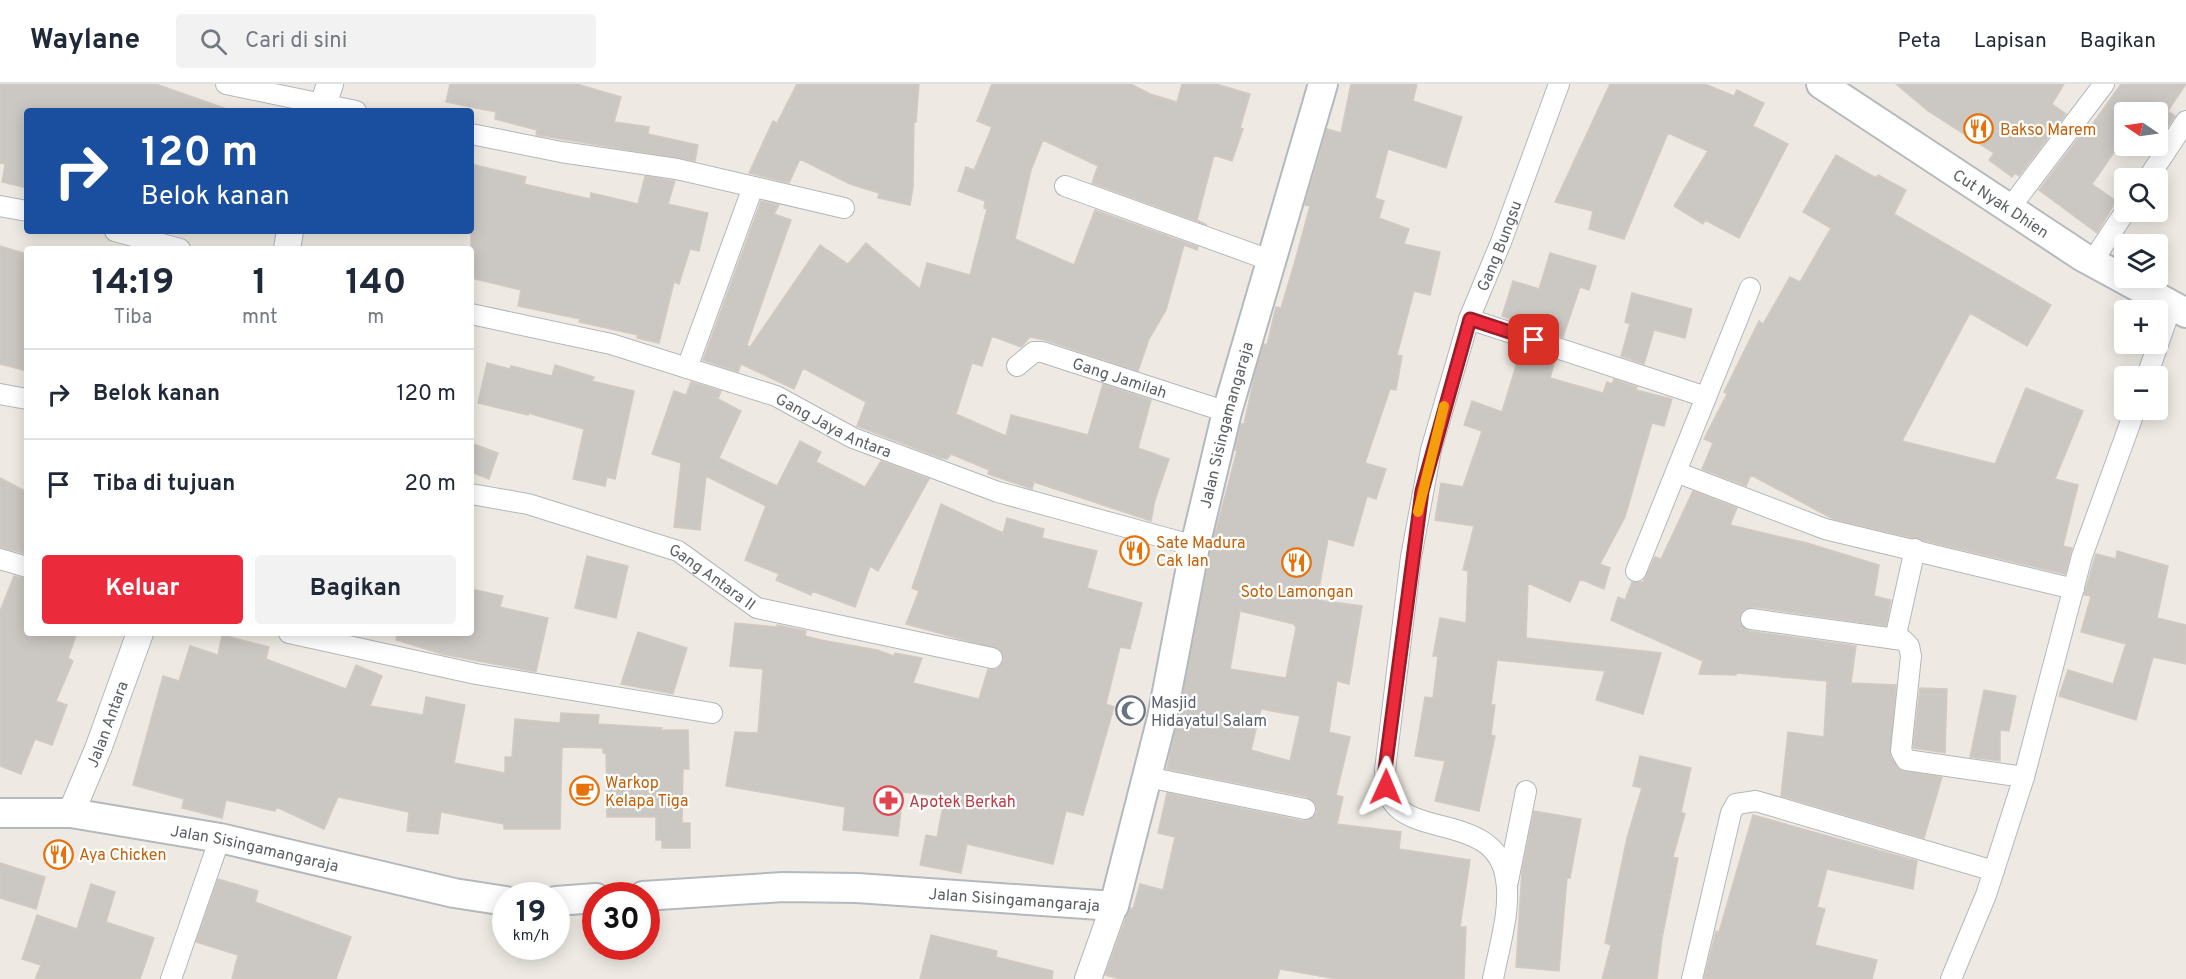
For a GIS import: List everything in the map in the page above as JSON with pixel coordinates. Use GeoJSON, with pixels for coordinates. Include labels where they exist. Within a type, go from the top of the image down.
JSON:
{"type":"FeatureCollection","features":[{"type":"Feature","properties":{"kind":"main road","name":"Jalan Sisingamangaraja"},"geometry":{"type":"LineString","coordinates":[[660,895],[783,887],[857,888],[1114,906],[1162,718],[1195,546],[1227,412],[1323,84]]}},
{"type":"Feature","properties":{"kind":"main road","name":"Cut Nyak Dhien"},"geometry":{"type":"LineString","coordinates":[[1821,84],[2092,262],[2178,310]]}},
{"type":"Feature","properties":{"kind":"main road","name":"Jalan Sisingamangaraja"},"geometry":{"type":"LineString","coordinates":[[0,813],[71,813],[220,838],[454,893],[492,899]]}},
{"type":"Feature","properties":{"kind":"street"},"geometry":{"type":"LineString","coordinates":[[226,84],[324,100],[347,108]]}},
{"type":"Feature","properties":{"kind":"street","name":"Gang Bungsu"},"geometry":{"type":"LineString","coordinates":[[1493,979],[1506,909],[1502,863],[1493,849],[1477,838],[1402,812],[1392,801],[1386,787],[1385,770],[1422,491],[1470,319],[1559,84]]}},
{"type":"Feature","properties":{"kind":"street"},"geometry":{"type":"LineString","coordinates":[[2009,209],[2104,84]]}},
{"type":"Feature","properties":{"kind":"street"},"geometry":{"type":"LineString","coordinates":[[2155,168],[2186,122]]}},
{"type":"Feature","properties":{"kind":"street"},"geometry":{"type":"LineString","coordinates":[[474,135],[561,152],[677,169],[844,207]]}},
{"type":"Feature","properties":{"kind":"street"},"geometry":{"type":"LineString","coordinates":[[1065,186],[1272,261]]}},
{"type":"Feature","properties":{"kind":"street"},"geometry":{"type":"LineString","coordinates":[[687,368],[753,187]]}},
{"type":"Feature","properties":{"kind":"street"},"geometry":{"type":"LineString","coordinates":[[0,206],[24,210]]}},
{"type":"Feature","properties":{"kind":"street"},"geometry":{"type":"LineString","coordinates":[[2092,262],[2119,222]]}},
{"type":"Feature","properties":{"kind":"street"},"geometry":{"type":"LineString","coordinates":[[127,234],[169,246]]}},
{"type":"Feature","properties":{"kind":"street"},"geometry":{"type":"LineString","coordinates":[[1636,571],[1750,288]]}},
{"type":"Feature","properties":{"kind":"street"},"geometry":{"type":"LineString","coordinates":[[2152,366],[2178,310]]}},
{"type":"Feature","properties":{"kind":"street","name":"Gang Jaya Antara"},"geometry":{"type":"LineString","coordinates":[[474,315],[611,344],[776,396],[853,438],[998,492],[1195,546]]}},
{"type":"Feature","properties":{"kind":"street"},"geometry":{"type":"LineString","coordinates":[[1470,319],[1706,397]]}},
{"type":"Feature","properties":{"kind":"street","name":"Gang Jamilah"},"geometry":{"type":"LineString","coordinates":[[1017,366],[1034,352],[1042,352],[1227,412]]}},
{"type":"Feature","properties":{"kind":"street"},"geometry":{"type":"LineString","coordinates":[[0,393],[24,398]]}},
{"type":"Feature","properties":{"kind":"street"},"geometry":{"type":"LineString","coordinates":[[1952,979],[1994,871],[2024,777],[2082,556],[2131,420]]}},
{"type":"Feature","properties":{"kind":"street"},"geometry":{"type":"LineString","coordinates":[[1677,472],[1825,529],[2074,589]]}},
{"type":"Feature","properties":{"kind":"street","name":"Gang Antara II"},"geometry":{"type":"LineString","coordinates":[[474,495],[528,504],[678,551],[757,608],[992,658]]}},
{"type":"Feature","properties":{"kind":"street"},"geometry":{"type":"LineString","coordinates":[[1895,639],[1915,549]]}},
{"type":"Feature","properties":{"kind":"street"},"geometry":{"type":"LineString","coordinates":[[0,559],[24,566]]}},
{"type":"Feature","properties":{"kind":"street"},"geometry":{"type":"LineString","coordinates":[[1751,619],[1903,640],[1909,645],[1911,656],[1900,751],[1902,757],[1906,760],[2024,777]]}},
{"type":"Feature","properties":{"kind":"street","name":"Jalan Antara"},"geometry":{"type":"LineString","coordinates":[[71,813],[98,749],[139,636]]}},
{"type":"Feature","properties":{"kind":"street"},"geometry":{"type":"LineString","coordinates":[[304,636],[477,674],[712,713]]}},
{"type":"Feature","properties":{"kind":"street"},"geometry":{"type":"LineString","coordinates":[[1147,777],[1305,809]]}},
{"type":"Feature","properties":{"kind":"street"},"geometry":{"type":"LineString","coordinates":[[1506,889],[1526,791]]}},
{"type":"Feature","properties":{"kind":"street"},"geometry":{"type":"LineString","coordinates":[[1692,979],[1731,813],[1736,804],[1756,801],[1994,871]]}},
{"type":"Feature","properties":{"kind":"street"},"geometry":{"type":"LineString","coordinates":[[171,979],[220,838]]}},
{"type":"Feature","properties":{"kind":"street"},"geometry":{"type":"LineString","coordinates":[[1088,979],[1114,906]]}},
{"type":"Feature","properties":{"kind":"building"},"geometry":{"type":"Polygon","coordinates":[[[0,84],[156,84],[224,108],[24,108],[24,187],[2,182],[5,164],[0,163],[0,84]]]}},
{"type":"Feature","properties":{"kind":"building"},"geometry":{"type":"Polygon","coordinates":[[[450,84],[577,84],[621,97],[614,122],[649,127],[648,134],[698,145],[695,161],[536,135],[537,130],[495,119],[496,112],[446,102],[450,84]]]}},
{"type":"Feature","properties":{"kind":"building"},"geometry":{"type":"Polygon","coordinates":[[[797,84],[919,84],[916,122],[914,122],[913,187],[910,205],[878,198],[879,193],[850,184],[800,159],[789,183],[749,173],[773,121],[777,123],[797,84]]]}},
{"type":"Feature","properties":{"kind":"building"},"geometry":{"type":"Polygon","coordinates":[[[992,84],[1131,84],[1150,94],[1177,102],[1182,84],[1216,84],[1250,94],[1240,128],[1243,129],[1232,161],[1214,155],[1197,220],[1207,225],[1092,183],[1098,166],[1043,140],[1031,170],[1015,239],[1074,265],[1095,210],[1198,247],[1197,250],[1184,245],[1166,310],[1149,339],[1138,371],[1045,340],[1030,337],[1021,347],[992,336],[982,366],[972,363],[956,414],[1006,436],[1011,415],[1088,435],[1103,384],[1151,400],[1138,448],[1169,459],[1155,500],[1151,521],[1034,482],[1032,489],[988,474],[989,470],[951,454],[947,459],[941,458],[857,426],[866,402],[803,368],[794,389],[741,364],[738,372],[703,360],[761,201],[779,205],[774,214],[791,220],[747,345],[750,347],[820,245],[848,264],[866,243],[920,289],[927,263],[970,275],[987,209],[984,208],[985,201],[958,191],[966,167],[974,170],[992,127],[977,121],[992,84]]]}},
{"type":"Feature","properties":{"kind":"building"},"geometry":{"type":"Polygon","coordinates":[[[1351,84],[1417,84],[1413,101],[1462,117],[1446,168],[1388,149],[1375,198],[1384,201],[1379,218],[1409,229],[1404,244],[1440,252],[1430,295],[1414,291],[1397,355],[1402,356],[1396,390],[1390,389],[1365,463],[1386,469],[1376,499],[1367,496],[1353,546],[1328,539],[1317,600],[1362,606],[1349,684],[1337,681],[1329,732],[1350,737],[1336,795],[1343,797],[1337,824],[1401,832],[1399,849],[1470,860],[1460,927],[1466,927],[1464,979],[1337,979],[1280,969],[1277,979],[1120,979],[1105,975],[1126,917],[1131,908],[1133,909],[1140,884],[1163,890],[1175,837],[1158,833],[1167,793],[1303,821],[1309,820],[1317,812],[1316,805],[1307,797],[1167,769],[1211,549],[1237,451],[1235,450],[1241,424],[1244,424],[1255,374],[1264,344],[1267,345],[1276,307],[1281,308],[1295,261],[1310,206],[1305,205],[1327,129],[1341,133],[1351,84]],[[1240,611],[1230,669],[1286,678],[1296,628],[1294,624],[1240,611]],[[1261,709],[1251,750],[1290,761],[1300,716],[1261,709]]]}},
{"type":"Feature","properties":{"kind":"building"},"geometry":{"type":"Polygon","coordinates":[[[1610,84],[1705,84],[1734,96],[1737,90],[1764,103],[1753,126],[1788,144],[1739,238],[1705,220],[1703,224],[1674,206],[1708,151],[1668,133],[1624,239],[1589,229],[1593,211],[1555,202],[1610,84]]]}},
{"type":"Feature","properties":{"kind":"building"},"geometry":{"type":"Polygon","coordinates":[[[1896,84],[2064,84],[2052,104],[2066,114],[2019,176],[2015,173],[2012,177],[1989,160],[1994,153],[1928,111],[1896,84]]]}},
{"type":"Feature","properties":{"kind":"building"},"geometry":{"type":"Polygon","coordinates":[[[2121,84],[2186,84],[2168,111],[2168,102],[2114,102],[2114,152],[2092,184],[2114,200],[2114,204],[2097,233],[2039,190],[2089,124],[2091,126],[2121,84]]]}},
{"type":"Feature","properties":{"kind":"building"},"geometry":{"type":"Polygon","coordinates":[[[2168,111],[2175,116],[2168,126],[2168,111]]]}},
{"type":"Feature","properties":{"kind":"building"},"geometry":{"type":"Polygon","coordinates":[[[1836,155],[1876,178],[1878,175],[1906,190],[1894,214],[2051,305],[2027,346],[1970,313],[1902,441],[1995,464],[2026,388],[2083,411],[2055,479],[2078,485],[2063,546],[2072,548],[2065,574],[1833,519],[1751,475],[1746,486],[1702,469],[1713,443],[1704,439],[1727,394],[1724,392],[1759,321],[1763,324],[1790,277],[1800,282],[1831,228],[1803,212],[1836,155]]]}},
{"type":"Feature","properties":{"kind":"building"},"geometry":{"type":"Polygon","coordinates":[[[474,165],[526,177],[524,184],[590,199],[591,193],[638,204],[645,176],[675,181],[668,204],[708,213],[699,251],[690,249],[679,284],[674,282],[659,343],[637,338],[638,335],[579,322],[580,319],[518,306],[521,290],[474,279],[474,246],[471,246],[471,234],[474,234],[474,165]]]}},
{"type":"Feature","properties":{"kind":"building"},"geometry":{"type":"Polygon","coordinates":[[[0,246],[24,253],[24,370],[0,364],[0,246]]]}},
{"type":"Feature","properties":{"kind":"building"},"geometry":{"type":"Polygon","coordinates":[[[1550,253],[1596,266],[1589,290],[1580,287],[1563,337],[1502,316],[1513,281],[1539,289],[1550,253]]]}},
{"type":"Feature","properties":{"kind":"building"},"geometry":{"type":"Polygon","coordinates":[[[1632,293],[1692,309],[1685,338],[1654,330],[1644,364],[1621,356],[1630,324],[1625,322],[1632,293]]]}},
{"type":"Feature","properties":{"kind":"building"},"geometry":{"type":"Polygon","coordinates":[[[1521,349],[1555,360],[1550,378],[1603,393],[1607,382],[1612,384],[1614,379],[1637,387],[1636,390],[1672,399],[1664,426],[1652,423],[1625,517],[1600,564],[1610,568],[1604,589],[1580,579],[1570,602],[1528,583],[1526,638],[1661,653],[1643,714],[1596,700],[1605,671],[1497,660],[1491,705],[1495,705],[1491,735],[1495,736],[1479,811],[1435,801],[1445,761],[1415,756],[1425,697],[1433,698],[1438,656],[1433,656],[1440,618],[1466,623],[1468,571],[1463,570],[1474,526],[1435,520],[1441,483],[1463,487],[1482,431],[1464,425],[1472,401],[1502,412],[1521,349]]]}},
{"type":"Feature","properties":{"kind":"building"},"geometry":{"type":"Polygon","coordinates":[[[487,363],[552,376],[555,365],[594,377],[592,381],[634,391],[615,479],[607,477],[605,486],[573,479],[584,429],[528,413],[528,415],[478,403],[487,363]]]}},
{"type":"Feature","properties":{"kind":"building"},"geometry":{"type":"Polygon","coordinates":[[[691,382],[721,391],[718,399],[741,411],[719,458],[777,486],[800,441],[821,452],[816,462],[865,487],[881,461],[929,479],[878,571],[870,566],[855,607],[812,591],[811,595],[776,580],[779,574],[745,560],[766,506],[706,476],[700,530],[674,527],[681,463],[652,454],[674,391],[686,395],[691,382]]]}},
{"type":"Feature","properties":{"kind":"building"},"geometry":{"type":"Polygon","coordinates":[[[474,444],[498,453],[489,479],[474,473],[474,444]]]}},
{"type":"Feature","properties":{"kind":"building"},"geometry":{"type":"Polygon","coordinates":[[[0,478],[24,490],[24,553],[0,547],[0,478]]]}},
{"type":"Feature","properties":{"kind":"building"},"geometry":{"type":"Polygon","coordinates":[[[1693,491],[1737,508],[1730,525],[1807,543],[1879,565],[1874,596],[1891,600],[1886,626],[1753,607],[1742,611],[1740,623],[1749,631],[1856,646],[1851,683],[1896,685],[1891,757],[1900,770],[1942,777],[1924,838],[1781,796],[1788,732],[1824,737],[1827,681],[1736,673],[1736,675],[1699,674],[1703,661],[1611,620],[1618,597],[1625,600],[1632,582],[1643,582],[1655,557],[1661,559],[1693,491]]]}},
{"type":"Feature","properties":{"kind":"building"},"geometry":{"type":"Polygon","coordinates":[[[941,504],[1003,533],[1007,518],[1044,529],[1042,538],[1097,551],[1087,588],[1142,603],[1130,649],[1120,647],[1106,704],[1114,707],[1083,815],[1066,811],[1053,864],[967,844],[961,873],[920,865],[926,835],[937,837],[945,796],[903,792],[898,836],[843,830],[845,807],[726,786],[735,732],[758,733],[763,669],[730,666],[735,623],[777,627],[777,625],[806,631],[805,636],[821,640],[877,650],[894,656],[895,653],[922,658],[913,683],[979,699],[988,669],[996,669],[1004,661],[1000,650],[906,624],[919,591],[912,588],[941,504]]]}},
{"type":"Feature","properties":{"kind":"building"},"geometry":{"type":"Polygon","coordinates":[[[2117,551],[2168,566],[2157,618],[2186,625],[2186,664],[2153,657],[2136,720],[2059,696],[2068,670],[2113,684],[2126,644],[2081,632],[2091,596],[2084,595],[2096,554],[2116,559],[2117,551]]]}},
{"type":"Feature","properties":{"kind":"building"},"geometry":{"type":"Polygon","coordinates":[[[587,556],[628,566],[616,618],[575,608],[587,556]]]}},
{"type":"Feature","properties":{"kind":"building"},"geometry":{"type":"Polygon","coordinates":[[[14,576],[24,578],[24,636],[76,636],[68,658],[73,661],[56,701],[67,705],[52,745],[35,739],[21,774],[0,766],[0,611],[14,576]]]}},
{"type":"Feature","properties":{"kind":"building"},"geometry":{"type":"Polygon","coordinates":[[[474,590],[503,596],[500,607],[548,618],[536,672],[442,654],[396,640],[397,636],[474,636],[474,590]]]}},
{"type":"Feature","properties":{"kind":"building"},"geometry":{"type":"Polygon","coordinates":[[[638,632],[687,648],[673,694],[621,684],[638,632]]]}},
{"type":"Feature","properties":{"kind":"building"},"geometry":{"type":"Polygon","coordinates":[[[222,636],[226,636],[269,647],[266,659],[346,689],[356,665],[382,676],[370,706],[423,715],[426,697],[465,705],[454,763],[505,773],[505,757],[512,757],[515,719],[560,723],[561,713],[599,715],[598,724],[688,730],[689,769],[683,769],[682,823],[690,823],[690,848],[662,848],[662,840],[656,840],[656,817],[607,817],[606,753],[603,753],[603,748],[562,747],[560,829],[504,829],[504,824],[441,812],[438,834],[407,831],[409,812],[338,797],[324,829],[276,807],[275,811],[226,800],[222,818],[182,808],[184,799],[133,785],[163,676],[179,681],[190,646],[218,655],[222,636]]]}},
{"type":"Feature","properties":{"kind":"building"},"geometry":{"type":"Polygon","coordinates":[[[1920,688],[1947,689],[1945,753],[1913,748],[1920,688]]]}},
{"type":"Feature","properties":{"kind":"building"},"geometry":{"type":"Polygon","coordinates":[[[1984,690],[2016,696],[2009,731],[2000,730],[2000,761],[1970,757],[1984,690]]]}},
{"type":"Feature","properties":{"kind":"building"},"geometry":{"type":"Polygon","coordinates":[[[1640,756],[1691,768],[1681,812],[1685,814],[1673,857],[1678,858],[1662,938],[1657,979],[1602,979],[1611,945],[1605,943],[1627,838],[1642,788],[1633,786],[1640,756]]]}},
{"type":"Feature","properties":{"kind":"building"},"geometry":{"type":"Polygon","coordinates":[[[1534,811],[1581,819],[1570,878],[1567,878],[1559,971],[1516,967],[1522,870],[1534,811]]]}},
{"type":"Feature","properties":{"kind":"building"},"geometry":{"type":"Polygon","coordinates":[[[1753,815],[1917,861],[1913,889],[1827,869],[1817,907],[1825,909],[1815,945],[1877,960],[1872,979],[1704,979],[1716,931],[1719,932],[1753,815]]]}},
{"type":"Feature","properties":{"kind":"building"},"geometry":{"type":"Polygon","coordinates":[[[0,863],[45,877],[36,909],[0,898],[0,863]]]}},
{"type":"Feature","properties":{"kind":"building"},"geometry":{"type":"Polygon","coordinates":[[[218,879],[258,891],[255,902],[351,937],[336,979],[232,979],[238,955],[196,942],[218,879]]]}},
{"type":"Feature","properties":{"kind":"building"},"geometry":{"type":"Polygon","coordinates":[[[91,884],[115,892],[106,922],[154,938],[140,979],[35,979],[41,965],[22,959],[37,915],[77,929],[91,884]]]}},
{"type":"Feature","properties":{"kind":"building"},"geometry":{"type":"Polygon","coordinates":[[[931,935],[997,951],[996,957],[1053,971],[1052,979],[920,979],[931,935]]]}},
{"type":"Feature","properties":{"kind":"slow traffic"},"geometry":{"type":"LineString","coordinates":[[1418,512],[1431,450],[1444,406]]}},
{"type":"Feature","properties":{"kind":"place","name":"Bakso Marem"},"geometry":{"type":"Point","coordinates":[1979,129]}},
{"type":"Feature","properties":{"kind":"place","name":"Sate Madura Cak Ian"},"geometry":{"type":"Point","coordinates":[1135,551]}},
{"type":"Feature","properties":{"kind":"place","name":"Soto Lamongan"},"geometry":{"type":"Point","coordinates":[1297,563]}},
{"type":"Feature","properties":{"kind":"place","name":"Masjid Hidayatul Salam"},"geometry":{"type":"Point","coordinates":[1130,711]}},
{"type":"Feature","properties":{"kind":"place","name":"Warkop Kelapa Tiga"},"geometry":{"type":"Point","coordinates":[584,791]}},
{"type":"Feature","properties":{"kind":"place","name":"Apotek Berkah"},"geometry":{"type":"Point","coordinates":[888,801]}},
{"type":"Feature","properties":{"kind":"place","name":"Aya Chicken"},"geometry":{"type":"Point","coordinates":[58,854]}},
{"type":"Feature","properties":{"kind":"route"},"geometry":{"type":"LineString","coordinates":[[1386,787],[1385,770],[1411,556],[1422,491],[1431,450],[1470,319],[1534,340]]}}]}
